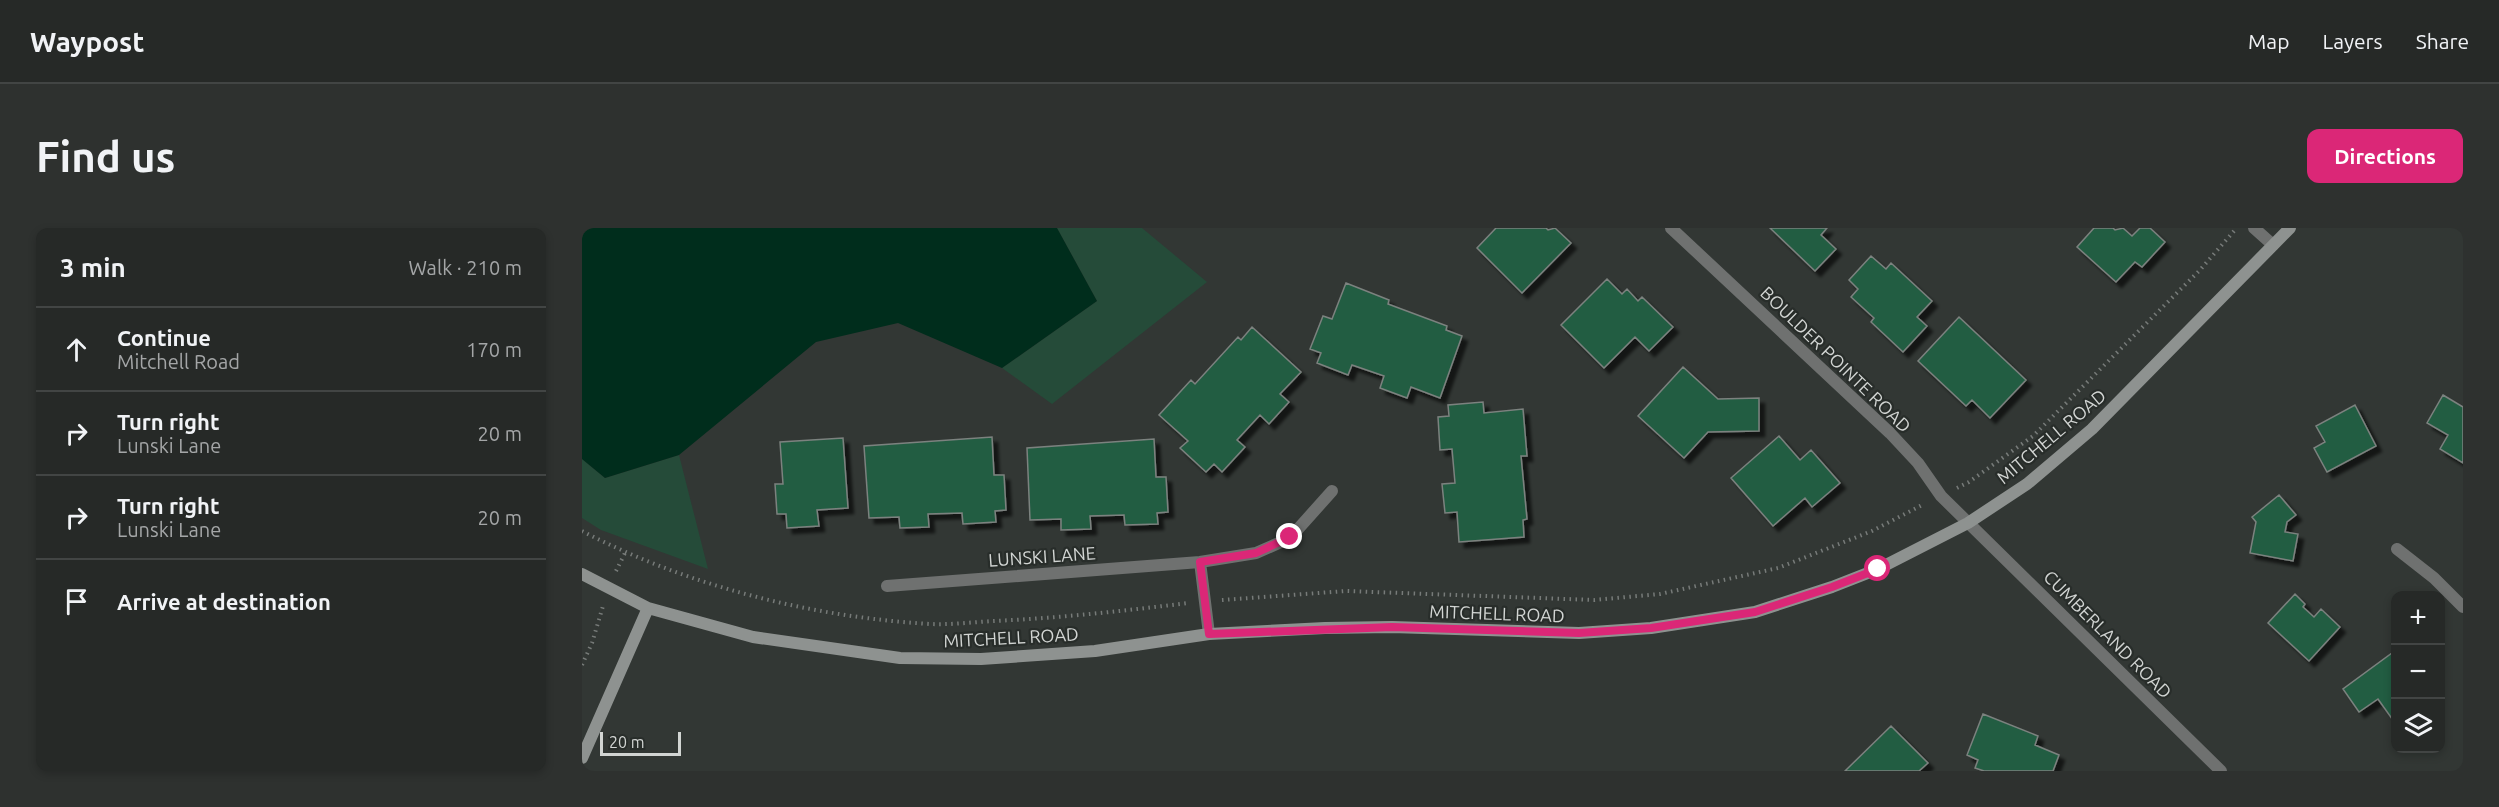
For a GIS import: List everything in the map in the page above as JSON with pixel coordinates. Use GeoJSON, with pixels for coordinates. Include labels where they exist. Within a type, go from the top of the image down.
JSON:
{"type":"FeatureCollection","features":[{"type":"Feature","properties":{"kind":"main road","name":"MITCHELL ROAD"},"geometry":{"type":"LineString","coordinates":[[582,574],[648,608],[753,637],[900,658],[981,659],[1095,651],[1209,634],[1392,627],[1579,633],[1651,628],[1755,612],[1832,587],[1878,569],[1968,523],[2027,484],[2092,429],[2290,228]]}},
{"type":"Feature","properties":{"kind":"main road"},"geometry":{"type":"LineString","coordinates":[[582,758],[648,608]]}},
{"type":"Feature","properties":{"kind":"street","name":"BOULDER POINTE ROAD"},"geometry":{"type":"LineString","coordinates":[[1671,228],[1890,433],[1918,464],[1941,496],[1968,523]]}},
{"type":"Feature","properties":{"kind":"street"},"geometry":{"type":"LineString","coordinates":[[2254,228],[2273,245]]}},
{"type":"Feature","properties":{"kind":"street","name":"LUNSKI LANE"},"geometry":{"type":"LineString","coordinates":[[887,586],[1200,562],[1256,553],[1290,537],[1311,517],[1332,491]]}},
{"type":"Feature","properties":{"kind":"street","name":"CUMBERLAND ROAD"},"geometry":{"type":"LineString","coordinates":[[1968,523],[2221,771]]}},
{"type":"Feature","properties":{"kind":"street"},"geometry":{"type":"LineString","coordinates":[[2397,549],[2434,578],[2463,607]]}},
{"type":"Feature","properties":{"kind":"street"},"geometry":{"type":"LineString","coordinates":[[1200,562],[1209,634]]}},
{"type":"Feature","properties":{"kind":"path"},"geometry":{"type":"LineString","coordinates":[[582,531],[625,553],[705,582],[819,611],[932,624],[1063,618],[1206,601],[1346,591],[1594,600],[1660,594],[1778,568],[1872,531],[1969,482],[2033,436],[2200,270],[2237,228]]}},
{"type":"Feature","properties":{"kind":"shaded area"},"geometry":{"type":"Polygon","coordinates":[[[582,228],[1057,228],[1097,301],[1002,368],[898,323],[816,342],[679,455],[605,478],[582,459],[582,228]]]}},
{"type":"Feature","properties":{"kind":"shaded area"},"geometry":{"type":"Polygon","coordinates":[[[1057,228],[1142,228],[1207,282],[1052,404],[1002,368],[1097,301],[1057,228]]]}},
{"type":"Feature","properties":{"kind":"shaded area"},"geometry":{"type":"Polygon","coordinates":[[[679,455],[708,569],[601,530],[582,518],[582,459],[605,478],[679,455]]]}},
{"type":"Feature","properties":{"kind":"building"},"geometry":{"type":"Polygon","coordinates":[[[1496,228],[1546,228],[1548,230],[1555,228],[1571,243],[1522,293],[1477,248],[1496,228]]]}},
{"type":"Feature","properties":{"kind":"building"},"geometry":{"type":"Polygon","coordinates":[[[1770,228],[1827,228],[1821,235],[1836,249],[1815,271],[1770,228]]]}},
{"type":"Feature","properties":{"kind":"building"},"geometry":{"type":"Polygon","coordinates":[[[2094,228],[2113,228],[2115,230],[2123,228],[2132,236],[2140,228],[2150,228],[2165,242],[2142,267],[2135,262],[2116,282],[2077,247],[2094,228]]]}},
{"type":"Feature","properties":{"kind":"building"},"geometry":{"type":"Polygon","coordinates":[[[1871,256],[1886,269],[1891,263],[1932,301],[1917,317],[1927,326],[1903,352],[1871,322],[1874,318],[1851,297],[1858,289],[1849,280],[1871,256]]]}},
{"type":"Feature","properties":{"kind":"building"},"geometry":{"type":"Polygon","coordinates":[[[1607,279],[1622,294],[1627,289],[1638,301],[1642,297],[1673,327],[1649,351],[1635,337],[1604,368],[1561,325],[1607,279]]]}},
{"type":"Feature","properties":{"kind":"building"},"geometry":{"type":"Polygon","coordinates":[[[1346,283],[1389,300],[1388,304],[1447,326],[1446,330],[1462,336],[1440,398],[1411,387],[1407,398],[1380,388],[1384,376],[1352,365],[1348,375],[1317,363],[1321,353],[1310,349],[1323,316],[1332,319],[1346,283]]]}},
{"type":"Feature","properties":{"kind":"building"},"geometry":{"type":"Polygon","coordinates":[[[1959,317],[2026,380],[1990,418],[1972,400],[1966,406],[1918,361],[1959,317]]]}},
{"type":"Feature","properties":{"kind":"building"},"geometry":{"type":"Polygon","coordinates":[[[1252,327],[1301,372],[1280,394],[1289,402],[1269,424],[1260,415],[1237,440],[1245,447],[1222,472],[1214,464],[1206,472],[1180,448],[1188,441],[1159,415],[1191,380],[1195,384],[1238,337],[1241,340],[1252,327]]]}},
{"type":"Feature","properties":{"kind":"building"},"geometry":{"type":"Polygon","coordinates":[[[1683,367],[1718,399],[1759,398],[1759,431],[1708,432],[1684,458],[1638,416],[1683,367]]]}},
{"type":"Feature","properties":{"kind":"building"},"geometry":{"type":"Polygon","coordinates":[[[2443,395],[2463,407],[2463,463],[2440,449],[2448,435],[2427,423],[2443,395]]]}},
{"type":"Feature","properties":{"kind":"building"},"geometry":{"type":"Polygon","coordinates":[[[1483,402],[1484,413],[1523,409],[1527,456],[1521,456],[1527,519],[1523,520],[1524,537],[1459,542],[1457,512],[1445,513],[1442,484],[1455,483],[1452,449],[1440,450],[1438,417],[1449,416],[1448,405],[1483,402]]]}},
{"type":"Feature","properties":{"kind":"building"},"geometry":{"type":"Polygon","coordinates":[[[2355,405],[2376,446],[2327,472],[2314,448],[2325,442],[2316,426],[2355,405]]]}},
{"type":"Feature","properties":{"kind":"building"},"geometry":{"type":"Polygon","coordinates":[[[1779,436],[1800,460],[1811,450],[1840,483],[1812,507],[1805,498],[1773,526],[1731,478],[1779,436]]]}},
{"type":"Feature","properties":{"kind":"building"},"geometry":{"type":"Polygon","coordinates":[[[992,437],[994,475],[1004,475],[1006,510],[995,511],[996,522],[963,524],[962,513],[928,514],[929,527],[900,528],[899,517],[869,518],[864,446],[992,437]]]}},
{"type":"Feature","properties":{"kind":"building"},"geometry":{"type":"Polygon","coordinates":[[[843,438],[848,508],[817,510],[819,526],[787,528],[786,514],[777,514],[775,484],[783,484],[780,442],[843,438]]]}},
{"type":"Feature","properties":{"kind":"building"},"geometry":{"type":"Polygon","coordinates":[[[1154,439],[1156,477],[1166,477],[1168,512],[1157,513],[1158,524],[1125,525],[1124,515],[1090,516],[1091,529],[1061,530],[1061,519],[1030,520],[1027,448],[1154,439]]]}},
{"type":"Feature","properties":{"kind":"building"},"geometry":{"type":"Polygon","coordinates":[[[2279,495],[2296,515],[2287,522],[2285,532],[2298,534],[2293,561],[2250,553],[2256,522],[2252,517],[2279,495]]]}},
{"type":"Feature","properties":{"kind":"building"},"geometry":{"type":"Polygon","coordinates":[[[2295,594],[2305,604],[2303,607],[2314,617],[2321,609],[2340,627],[2309,661],[2268,623],[2295,594]]]}},
{"type":"Feature","properties":{"kind":"building"},"geometry":{"type":"Polygon","coordinates":[[[2391,654],[2391,717],[2378,699],[2359,712],[2343,689],[2391,654]]]}},
{"type":"Feature","properties":{"kind":"building"},"geometry":{"type":"Polygon","coordinates":[[[1983,714],[2038,736],[2035,745],[2059,755],[2053,771],[1984,771],[1975,768],[1978,760],[1967,755],[1983,714]]]}},
{"type":"Feature","properties":{"kind":"building"},"geometry":{"type":"Polygon","coordinates":[[[1891,726],[1928,763],[1919,771],[1845,771],[1891,726]]]}},
{"type":"Feature","properties":{"kind":"route"},"geometry":{"type":"LineString","coordinates":[[1290,537],[1256,553],[1200,562],[1209,634],[1392,627],[1579,633],[1651,628],[1755,612],[1832,587],[1878,569]]}}]}
